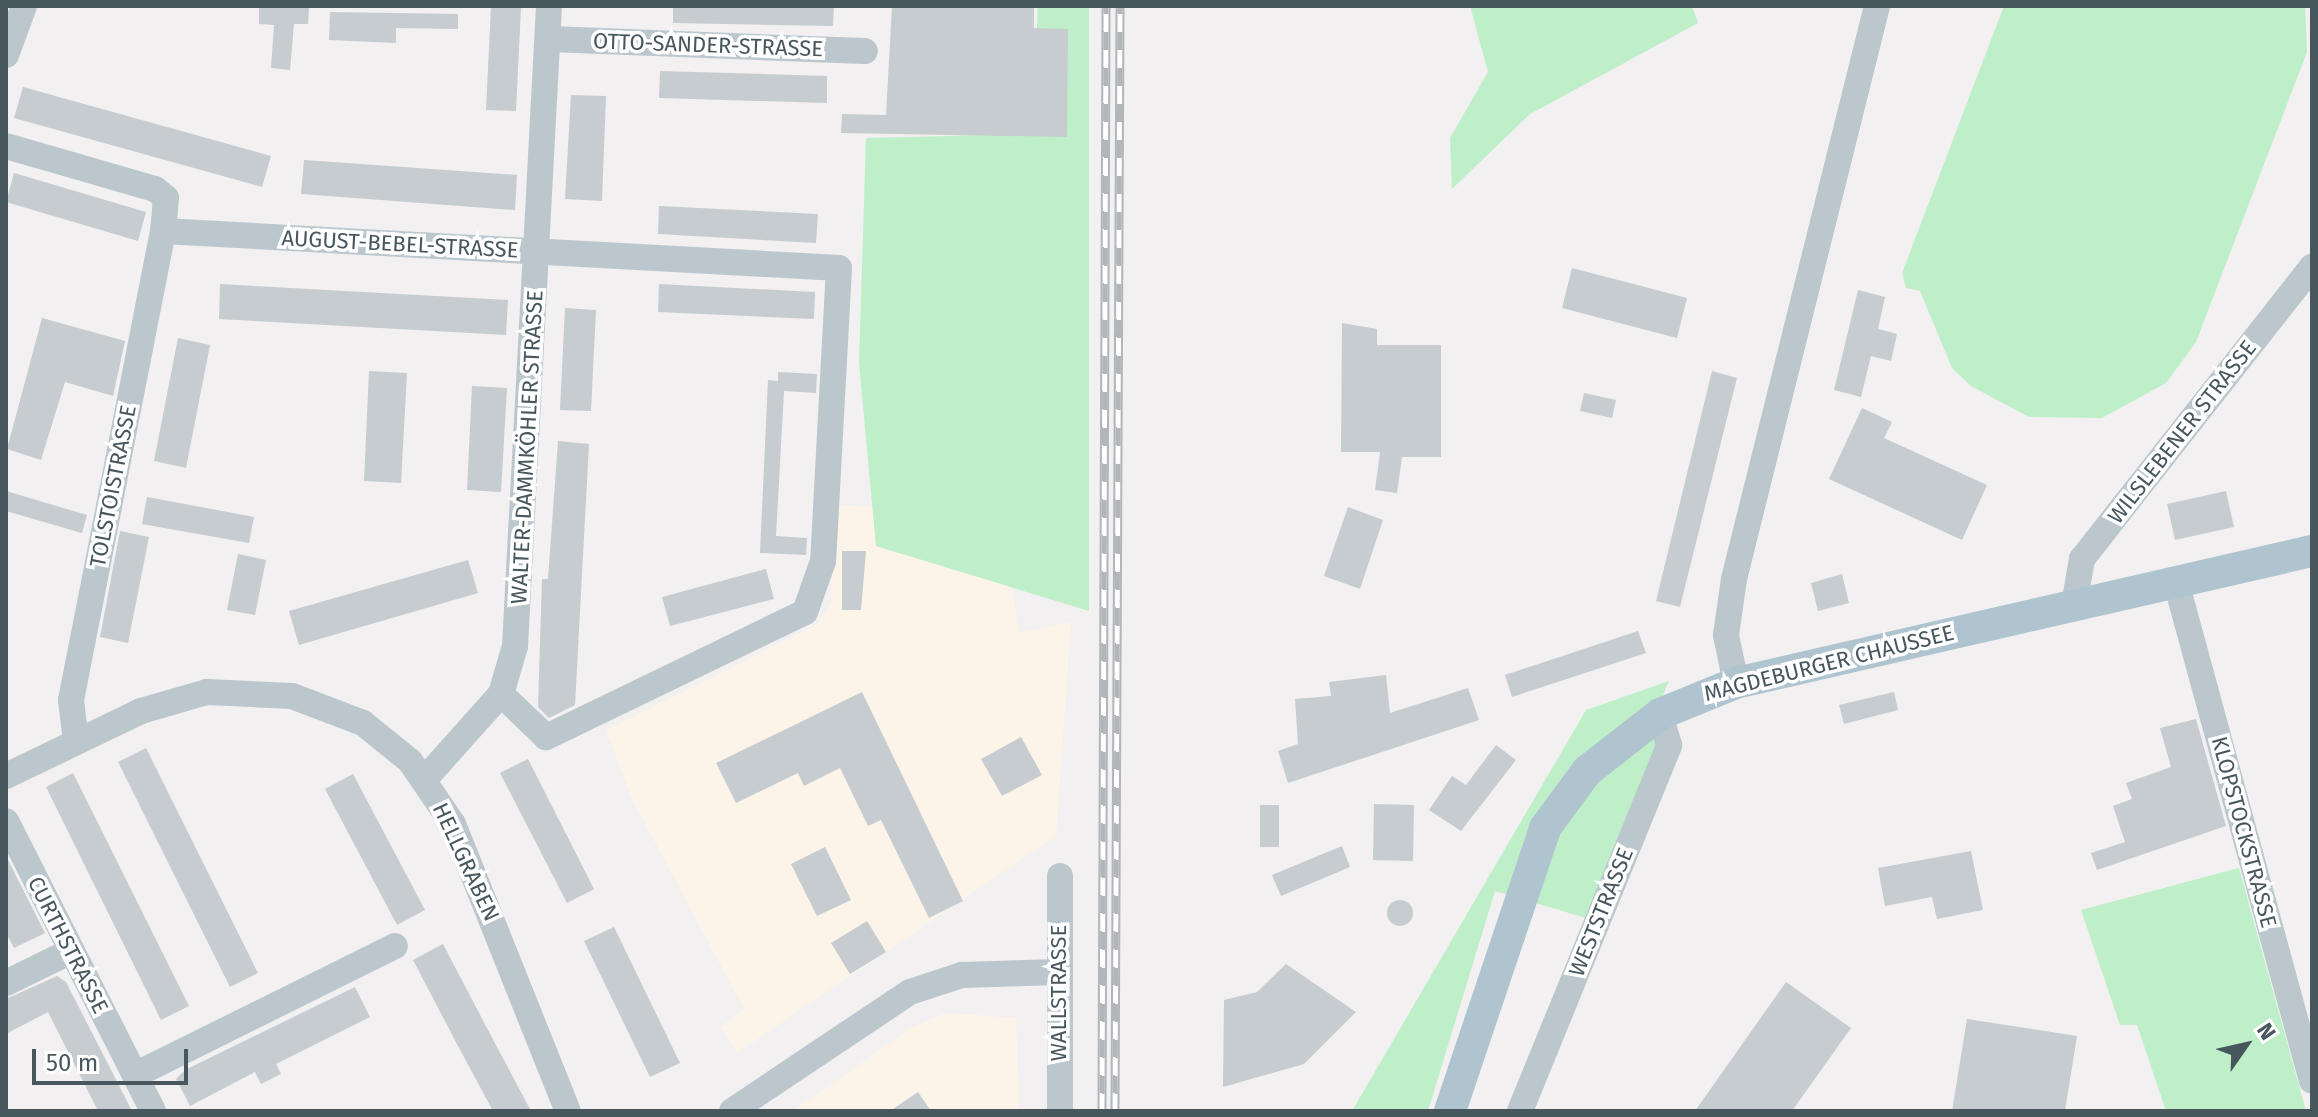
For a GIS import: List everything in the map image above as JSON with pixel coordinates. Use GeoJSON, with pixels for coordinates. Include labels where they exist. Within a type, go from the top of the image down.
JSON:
{"type":"FeatureCollection","features":[{"type":"Feature","properties":{"kind":"main road","name":"MAGDEBURGER CHAUSSEE"},"geometry":{"type":"LineString","coordinates":[[1450,1111],[1545,828],[1587,771],[1660,714],[1736,683],[2312,551]]}},
{"type":"Feature","properties":{"kind":"street"},"geometry":{"type":"LineString","coordinates":[[6,55],[24,6]]}},
{"type":"Feature","properties":{"kind":"street","name":"WALTER-DAMMKÖHLER STRASSE"},"geometry":{"type":"LineString","coordinates":[[424,780],[501,694],[515,646],[539,251],[549,6]]}},
{"type":"Feature","properties":{"kind":"street"},"geometry":{"type":"LineString","coordinates":[[1736,683],[1726,635],[1877,6]]}},
{"type":"Feature","properties":{"kind":"street","name":"OTTO-SANDER-STRASSE"},"geometry":{"type":"LineString","coordinates":[[550,39],[865,51]]}},
{"type":"Feature","properties":{"kind":"street"},"geometry":{"type":"LineString","coordinates":[[6,146],[155,189],[166,198],[163,231]]}},
{"type":"Feature","properties":{"kind":"street","name":"AUGUST-BEBEL-STRASSE"},"geometry":{"type":"LineString","coordinates":[[163,231],[839,268],[823,561],[805,612],[546,737],[501,694]]}},
{"type":"Feature","properties":{"kind":"street","name":"TOLSTOISTRASSE"},"geometry":{"type":"LineString","coordinates":[[76,741],[71,700],[163,231]]}},
{"type":"Feature","properties":{"kind":"street","name":"WILSLEBENER STRASSE"},"geometry":{"type":"LineString","coordinates":[[2074,605],[2082,559],[2312,267]]}},
{"type":"Feature","properties":{"kind":"street","name":"KLOPSTOCKSTRASSE"},"geometry":{"type":"LineString","coordinates":[[2176,582],[2312,1081]]}},
{"type":"Feature","properties":{"kind":"street","name":"HELLGRABEN"},"geometry":{"type":"LineString","coordinates":[[6,776],[76,741],[181,697],[269,692],[363,723],[424,780],[469,857],[568,1111]]}},
{"type":"Feature","properties":{"kind":"street","name":"WESTSTRASSE"},"geometry":{"type":"LineString","coordinates":[[1520,1111],[1669,745],[1660,714]]}},
{"type":"Feature","properties":{"kind":"street","name":"CURTHSTRASSE"},"geometry":{"type":"LineString","coordinates":[[6,821],[153,1111]]}},
{"type":"Feature","properties":{"kind":"street","name":"WALLSTRASSE"},"geometry":{"type":"LineString","coordinates":[[1060,876],[1060,1111]]}},
{"type":"Feature","properties":{"kind":"street"},"geometry":{"type":"LineString","coordinates":[[135,1075],[395,946]]}},
{"type":"Feature","properties":{"kind":"street"},"geometry":{"type":"LineString","coordinates":[[6,983],[71,951]]}},
{"type":"Feature","properties":{"kind":"street"},"geometry":{"type":"LineString","coordinates":[[732,1111],[924,986],[962,975],[1059,972]]}},
{"type":"Feature","properties":{"kind":"shaded area"},"geometry":{"type":"Polygon","coordinates":[[[833,505],[892,508],[1006,550],[1019,633],[1071,622],[1056,836],[737,1053],[721,1027],[744,1009],[632,799],[606,730],[816,625],[831,603],[833,505]]]}},
{"type":"Feature","properties":{"kind":"shaded area"},"geometry":{"type":"Polygon","coordinates":[[[946,1013],[1016,1018],[1019,1111],[793,1111],[911,1028],[946,1013]]]}},
{"type":"Feature","properties":{"kind":"green space"},"geometry":{"type":"Polygon","coordinates":[[[1038,6],[1089,6],[1089,611],[876,546],[859,363],[866,138],[1032,134],[1038,6]]]}},
{"type":"Feature","properties":{"kind":"green space"},"geometry":{"type":"Polygon","coordinates":[[[1470,6],[1692,6],[1698,23],[1530,114],[1452,189],[1450,138],[1488,72],[1470,6]]]}},
{"type":"Feature","properties":{"kind":"green space"},"geometry":{"type":"Polygon","coordinates":[[[2004,6],[2305,6],[2307,52],[2196,342],[2166,383],[2102,418],[2029,417],[1971,386],[1952,368],[1920,291],[1906,288],[1902,273],[2004,6]]]}},
{"type":"Feature","properties":{"kind":"green space"},"geometry":{"type":"Polygon","coordinates":[[[1669,681],[1648,729],[1660,748],[1586,918],[1495,891],[1428,1111],[1352,1111],[1586,710],[1669,681]]]}},
{"type":"Feature","properties":{"kind":"green space"},"geometry":{"type":"Polygon","coordinates":[[[2239,868],[2306,1111],[2166,1111],[2137,1025],[2120,1025],[2081,910],[2239,868]]]}},
{"type":"Feature","properties":{"kind":"building"},"geometry":{"type":"Polygon","coordinates":[[[259,6],[309,8],[308,24],[294,24],[290,70],[271,68],[274,25],[259,24],[259,6]]]}},
{"type":"Feature","properties":{"kind":"building"},"geometry":{"type":"Polygon","coordinates":[[[491,6],[521,7],[516,111],[486,110],[491,6]]]}},
{"type":"Feature","properties":{"kind":"building"},"geometry":{"type":"Polygon","coordinates":[[[673,6],[834,6],[833,26],[673,23],[673,6]]]}},
{"type":"Feature","properties":{"kind":"building"},"geometry":{"type":"Polygon","coordinates":[[[892,6],[1034,7],[1034,28],[1068,29],[1067,137],[841,133],[842,114],[886,115],[892,6]]]}},
{"type":"Feature","properties":{"kind":"building"},"geometry":{"type":"Polygon","coordinates":[[[330,12],[458,14],[458,29],[396,28],[396,43],[329,40],[330,12]]]}},
{"type":"Feature","properties":{"kind":"building"},"geometry":{"type":"Polygon","coordinates":[[[660,71],[827,76],[827,103],[659,98],[660,71]]]}},
{"type":"Feature","properties":{"kind":"building"},"geometry":{"type":"Polygon","coordinates":[[[23,87],[271,156],[262,187],[14,118],[23,87]]]}},
{"type":"Feature","properties":{"kind":"building"},"geometry":{"type":"Polygon","coordinates":[[[571,95],[606,96],[602,201],[565,199],[571,95]]]}},
{"type":"Feature","properties":{"kind":"building"},"geometry":{"type":"Polygon","coordinates":[[[304,160],[517,175],[515,210],[301,194],[304,160]]]}},
{"type":"Feature","properties":{"kind":"building"},"geometry":{"type":"Polygon","coordinates":[[[14,173],[146,212],[138,241],[6,202],[14,173]]]}},
{"type":"Feature","properties":{"kind":"building"},"geometry":{"type":"Polygon","coordinates":[[[659,206],[818,214],[816,243],[658,234],[659,206]]]}},
{"type":"Feature","properties":{"kind":"building"},"geometry":{"type":"Polygon","coordinates":[[[1572,268],[1687,298],[1677,338],[1562,308],[1572,268]]]}},
{"type":"Feature","properties":{"kind":"building"},"geometry":{"type":"Polygon","coordinates":[[[220,284],[508,300],[506,335],[219,319],[220,284]]]}},
{"type":"Feature","properties":{"kind":"building"},"geometry":{"type":"Polygon","coordinates":[[[659,284],[815,292],[814,319],[658,312],[659,284]]]}},
{"type":"Feature","properties":{"kind":"building"},"geometry":{"type":"Polygon","coordinates":[[[1858,290],[1885,297],[1878,329],[1897,334],[1891,361],[1871,356],[1861,397],[1834,390],[1858,290]]]}},
{"type":"Feature","properties":{"kind":"building"},"geometry":{"type":"Polygon","coordinates":[[[565,308],[596,310],[591,411],[560,410],[565,308]]]}},
{"type":"Feature","properties":{"kind":"building"},"geometry":{"type":"Polygon","coordinates":[[[42,318],[125,341],[113,396],[65,382],[41,460],[7,449],[42,318]]]}},
{"type":"Feature","properties":{"kind":"building"},"geometry":{"type":"Polygon","coordinates":[[[1342,323],[1377,329],[1377,345],[1441,345],[1441,457],[1402,457],[1397,493],[1375,490],[1380,452],[1341,452],[1342,323]]]}},
{"type":"Feature","properties":{"kind":"building"},"geometry":{"type":"Polygon","coordinates":[[[178,338],[210,345],[186,468],[154,461],[178,338]]]}},
{"type":"Feature","properties":{"kind":"building"},"geometry":{"type":"Polygon","coordinates":[[[369,371],[407,373],[401,483],[364,481],[369,371]]]}},
{"type":"Feature","properties":{"kind":"building"},"geometry":{"type":"Polygon","coordinates":[[[1712,371],[1737,378],[1680,607],[1656,601],[1712,371]]]}},
{"type":"Feature","properties":{"kind":"building"},"geometry":{"type":"Polygon","coordinates":[[[778,372],[817,374],[816,393],[784,391],[776,536],[807,538],[806,555],[760,553],[768,380],[778,381],[778,372]]]}},
{"type":"Feature","properties":{"kind":"building"},"geometry":{"type":"Polygon","coordinates":[[[472,386],[507,388],[501,492],[467,490],[472,386]]]}},
{"type":"Feature","properties":{"kind":"building"},"geometry":{"type":"Polygon","coordinates":[[[1584,393],[1616,400],[1612,418],[1580,411],[1584,393]]]}},
{"type":"Feature","properties":{"kind":"building"},"geometry":{"type":"Polygon","coordinates":[[[1862,408],[1892,422],[1884,438],[1987,485],[1962,540],[1829,479],[1862,408]]]}},
{"type":"Feature","properties":{"kind":"building"},"geometry":{"type":"Polygon","coordinates":[[[558,441],[589,444],[575,705],[549,718],[538,707],[542,579],[548,579],[558,441]]]}},
{"type":"Feature","properties":{"kind":"building"},"geometry":{"type":"Polygon","coordinates":[[[6,491],[87,515],[82,533],[6,511],[6,491]]]}},
{"type":"Feature","properties":{"kind":"building"},"geometry":{"type":"Polygon","coordinates":[[[2226,491],[2234,527],[2175,540],[2167,504],[2226,491]]]}},
{"type":"Feature","properties":{"kind":"building"},"geometry":{"type":"Polygon","coordinates":[[[147,497],[254,517],[249,543],[142,524],[147,497]]]}},
{"type":"Feature","properties":{"kind":"building"},"geometry":{"type":"Polygon","coordinates":[[[1348,507],[1383,520],[1360,589],[1324,576],[1348,507]]]}},
{"type":"Feature","properties":{"kind":"building"},"geometry":{"type":"Polygon","coordinates":[[[120,531],[149,537],[128,643],[100,637],[120,531]]]}},
{"type":"Feature","properties":{"kind":"building"},"geometry":{"type":"Polygon","coordinates":[[[842,551],[866,551],[861,610],[842,610],[842,551]]]}},
{"type":"Feature","properties":{"kind":"building"},"geometry":{"type":"Polygon","coordinates":[[[238,554],[266,560],[255,615],[227,610],[238,554]]]}},
{"type":"Feature","properties":{"kind":"building"},"geometry":{"type":"Polygon","coordinates":[[[468,560],[478,593],[299,645],[289,611],[468,560]]]}},
{"type":"Feature","properties":{"kind":"building"},"geometry":{"type":"Polygon","coordinates":[[[766,569],[774,599],[670,626],[662,597],[766,569]]]}},
{"type":"Feature","properties":{"kind":"building"},"geometry":{"type":"Polygon","coordinates":[[[1842,574],[1849,603],[1818,611],[1811,583],[1842,574]]]}},
{"type":"Feature","properties":{"kind":"building"},"geometry":{"type":"Polygon","coordinates":[[[1638,631],[1646,653],[1512,697],[1505,675],[1638,631]]]}},
{"type":"Feature","properties":{"kind":"building"},"geometry":{"type":"Polygon","coordinates":[[[1386,675],[1390,713],[1468,688],[1479,720],[1288,783],[1278,751],[1298,744],[1295,699],[1331,696],[1329,682],[1386,675]]]}},
{"type":"Feature","properties":{"kind":"building"},"geometry":{"type":"Polygon","coordinates":[[[862,692],[963,901],[929,918],[881,820],[868,826],[840,768],[804,786],[798,773],[736,803],[716,763],[862,692]]]}},
{"type":"Feature","properties":{"kind":"building"},"geometry":{"type":"Polygon","coordinates":[[[1894,692],[1898,710],[1844,724],[1839,705],[1894,692]]]}},
{"type":"Feature","properties":{"kind":"building"},"geometry":{"type":"Polygon","coordinates":[[[2196,719],[2226,826],[2097,870],[2091,853],[2125,842],[2113,806],[2132,799],[2126,783],[2171,767],[2160,728],[2196,719]]]}},
{"type":"Feature","properties":{"kind":"building"},"geometry":{"type":"Polygon","coordinates":[[[1021,737],[1042,775],[1002,796],[981,759],[1021,737]]]}},
{"type":"Feature","properties":{"kind":"building"},"geometry":{"type":"Polygon","coordinates":[[[1496,745],[1516,760],[1461,831],[1429,810],[1452,776],[1466,785],[1496,745]]]}},
{"type":"Feature","properties":{"kind":"building"},"geometry":{"type":"Polygon","coordinates":[[[146,748],[258,973],[230,987],[118,762],[146,748]]]}},
{"type":"Feature","properties":{"kind":"building"},"geometry":{"type":"Polygon","coordinates":[[[528,759],[594,889],[567,903],[500,773],[528,759]]]}},
{"type":"Feature","properties":{"kind":"building"},"geometry":{"type":"Polygon","coordinates":[[[73,773],[189,1006],[161,1020],[46,787],[73,773]]]}},
{"type":"Feature","properties":{"kind":"building"},"geometry":{"type":"Polygon","coordinates":[[[353,774],[425,910],[397,925],[325,789],[353,774]]]}},
{"type":"Feature","properties":{"kind":"building"},"geometry":{"type":"Polygon","coordinates":[[[1374,804],[1414,805],[1413,861],[1373,860],[1374,804]]]}},
{"type":"Feature","properties":{"kind":"building"},"geometry":{"type":"Polygon","coordinates":[[[1260,805],[1279,805],[1279,847],[1260,847],[1260,805]]]}},
{"type":"Feature","properties":{"kind":"building"},"geometry":{"type":"Polygon","coordinates":[[[1342,846],[1350,867],[1281,896],[1272,875],[1342,846]]]}},
{"type":"Feature","properties":{"kind":"building"},"geometry":{"type":"Polygon","coordinates":[[[825,847],[851,900],[817,916],[791,864],[825,847]]]}},
{"type":"Feature","properties":{"kind":"building"},"geometry":{"type":"Polygon","coordinates":[[[1971,851],[1983,910],[1937,919],[1932,897],[1885,906],[1878,868],[1971,851]]]}},
{"type":"Feature","properties":{"kind":"building"},"geometry":{"type":"Polygon","coordinates":[[[6,856],[45,933],[14,948],[6,933],[6,856]]]}},
{"type":"Feature","properties":{"kind":"building"},"geometry":{"type":"Polygon","coordinates":[[[1400,900],[1409,904],[1413,913],[1409,922],[1400,926],[1391,922],[1387,913],[1391,904],[1400,900]]]}},
{"type":"Feature","properties":{"kind":"building"},"geometry":{"type":"Polygon","coordinates":[[[867,921],[886,952],[850,974],[831,943],[867,921]]]}},
{"type":"Feature","properties":{"kind":"building"},"geometry":{"type":"Polygon","coordinates":[[[614,927],[680,1063],[650,1077],[584,941],[614,927]]]}},
{"type":"Feature","properties":{"kind":"building"},"geometry":{"type":"Polygon","coordinates":[[[443,944],[531,1111],[493,1111],[458,1046],[413,960],[443,944]]]}},
{"type":"Feature","properties":{"kind":"building"},"geometry":{"type":"Polygon","coordinates":[[[1286,964],[1356,1012],[1304,1064],[1223,1087],[1224,1000],[1257,992],[1286,964]]]}},
{"type":"Feature","properties":{"kind":"building"},"geometry":{"type":"Polygon","coordinates":[[[57,976],[66,982],[132,1111],[98,1111],[48,1012],[6,1034],[6,999],[57,976]]]}},
{"type":"Feature","properties":{"kind":"building"},"geometry":{"type":"Polygon","coordinates":[[[1786,982],[1851,1028],[1792,1111],[1695,1111],[1786,982]]]}},
{"type":"Feature","properties":{"kind":"building"},"geometry":{"type":"Polygon","coordinates":[[[355,987],[370,1017],[276,1064],[281,1074],[261,1084],[255,1072],[190,1106],[176,1079],[185,1070],[355,987]]]}},
{"type":"Feature","properties":{"kind":"building"},"geometry":{"type":"Polygon","coordinates":[[[1967,1019],[2077,1036],[2065,1111],[1952,1111],[1967,1019]]]}},
{"type":"Feature","properties":{"kind":"building"},"geometry":{"type":"Polygon","coordinates":[[[918,1092],[931,1111],[890,1111],[918,1092]]]}},
{"type":"Feature","properties":{"kind":"railway"},"geometry":{"type":"LineString","coordinates":[[1102,1111],[1106,6]]}},
{"type":"Feature","properties":{"kind":"railway"},"geometry":{"type":"LineString","coordinates":[[1115,1111],[1120,6]]}}]}
